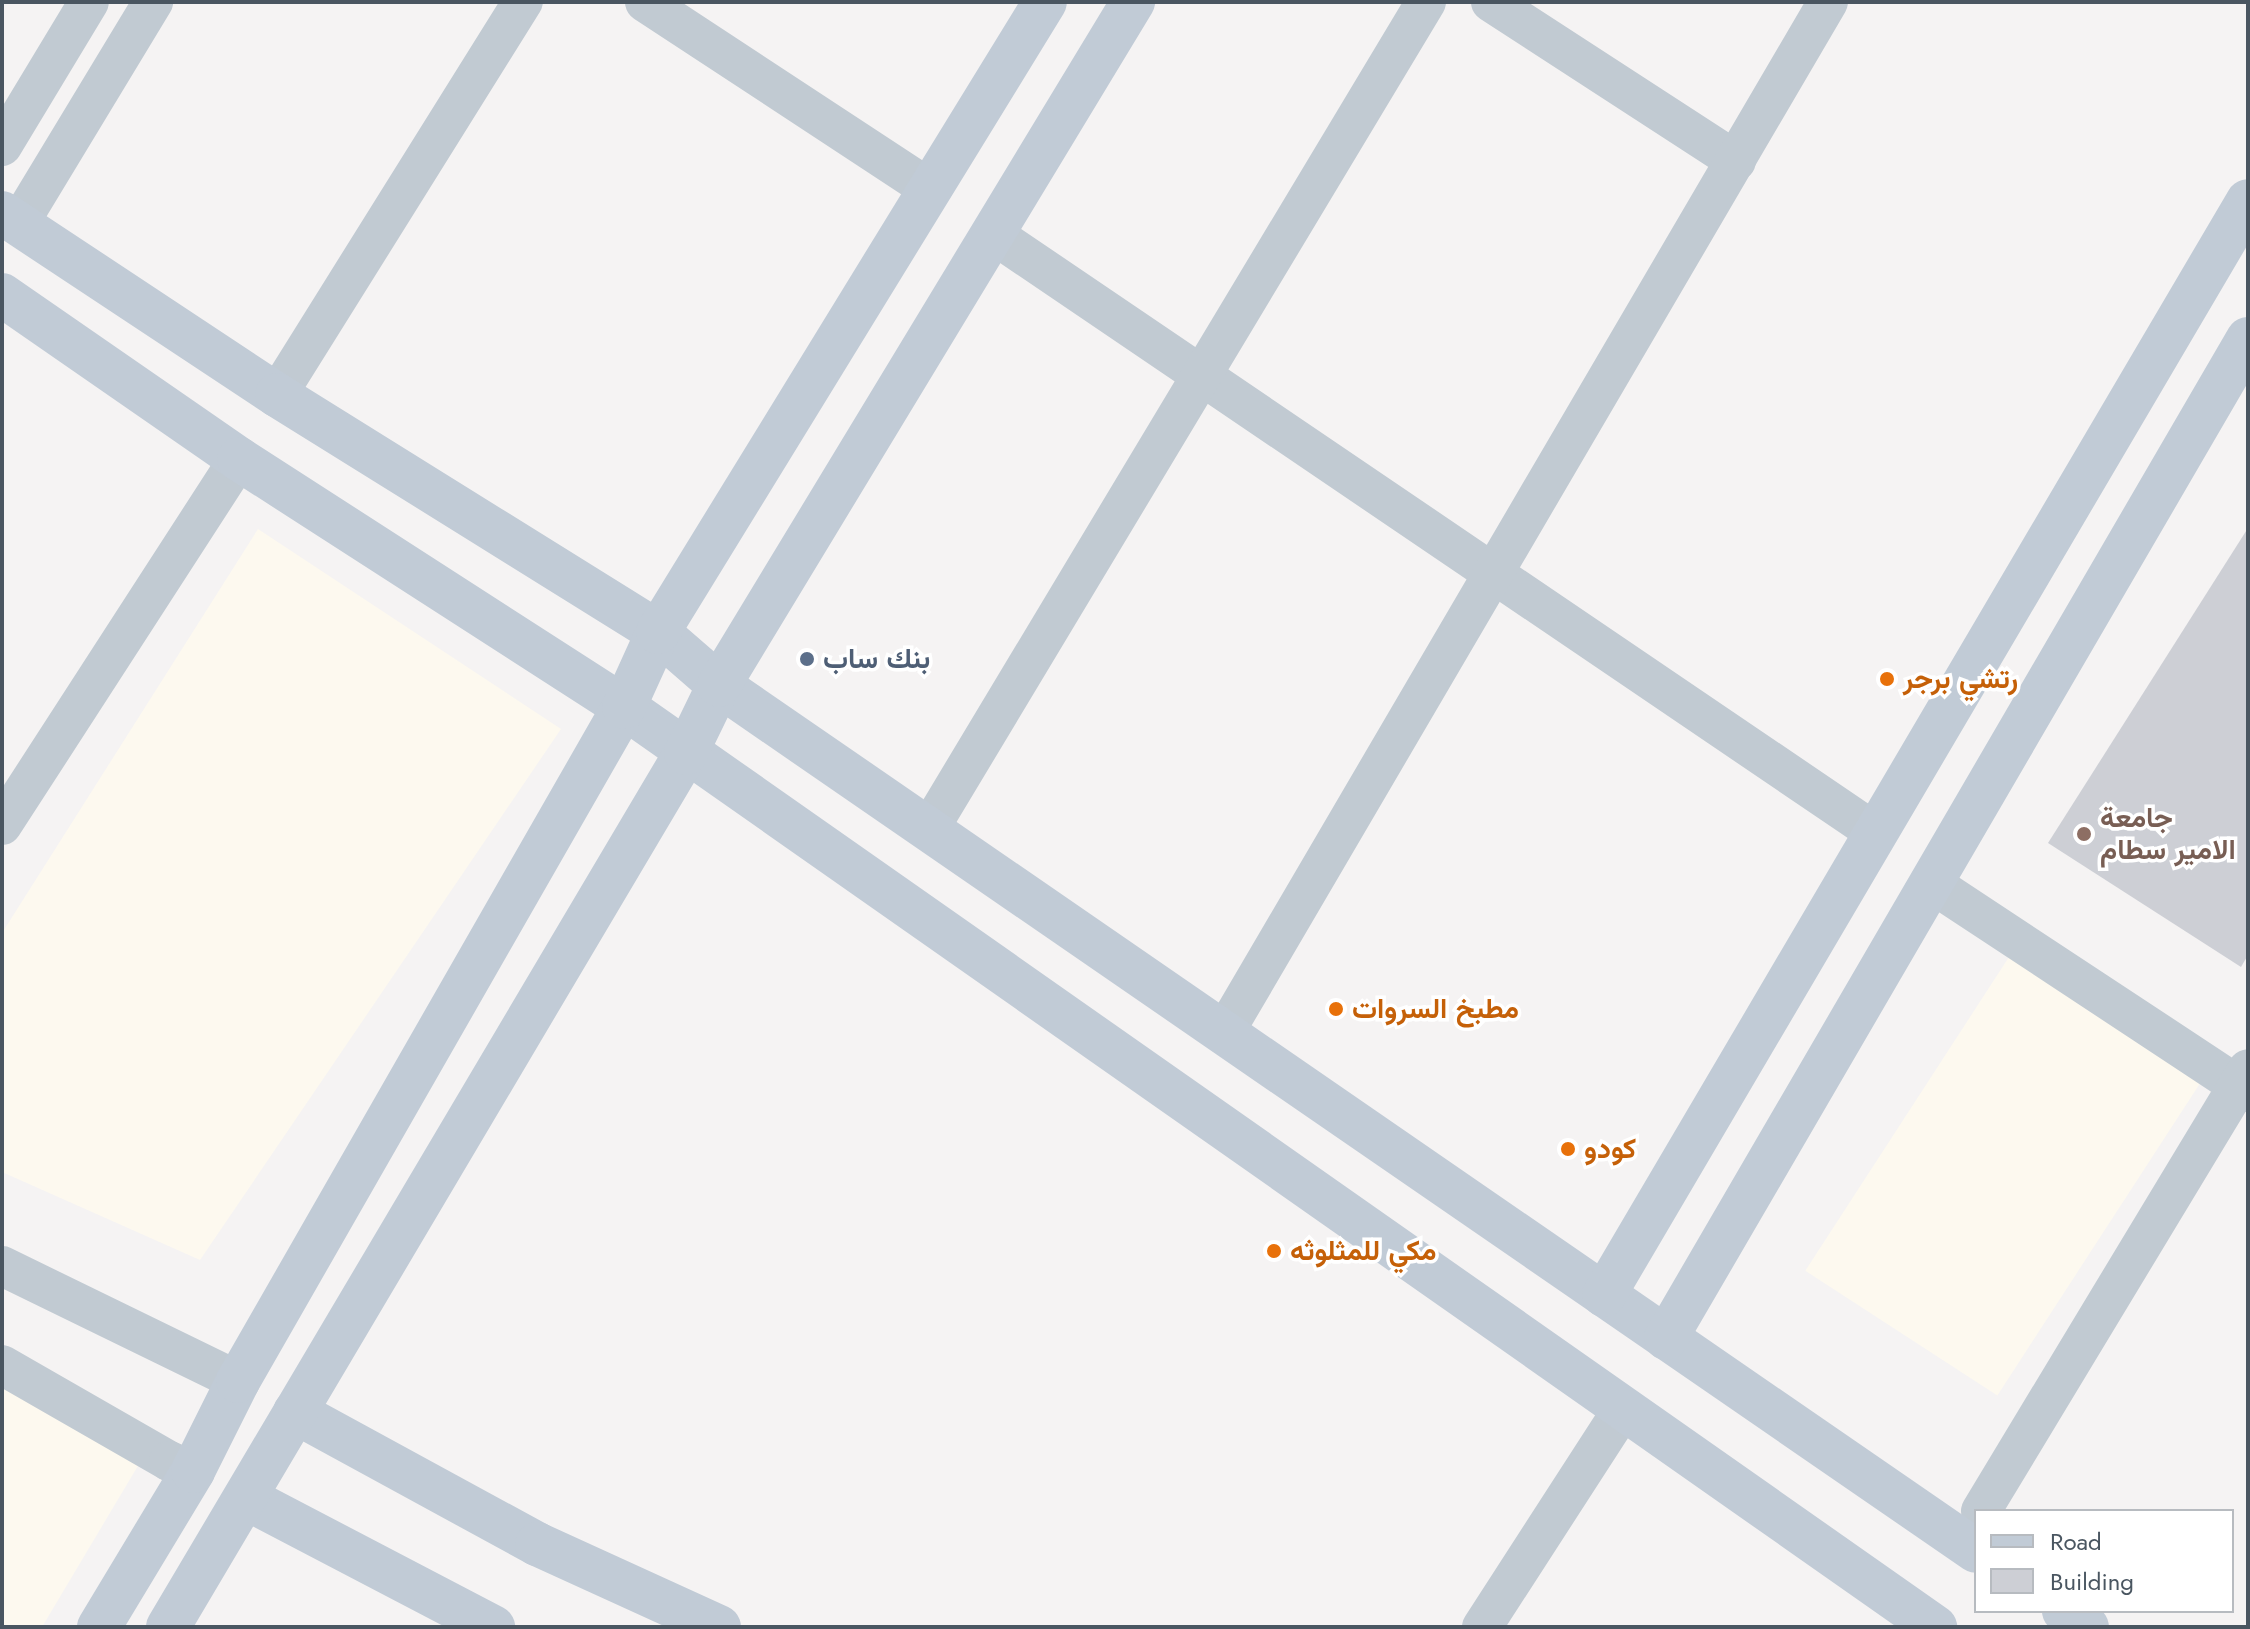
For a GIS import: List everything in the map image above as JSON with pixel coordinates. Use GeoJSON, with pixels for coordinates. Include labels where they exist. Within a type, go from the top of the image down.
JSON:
{"type":"FeatureCollection","features":[{"type":"Feature","properties":{"kind":"street"},"geometry":{"type":"LineString","coordinates":[[2,146],[89,2]]}},
{"type":"Feature","properties":{"kind":"street"},"geometry":{"type":"LineString","coordinates":[[153,2],[10,219],[277,395],[658,632],[719,685],[1666,1338],[1974,1531]]}},
{"type":"Feature","properties":{"kind":"street"},"geometry":{"type":"LineString","coordinates":[[277,395],[523,2]]}},
{"type":"Feature","properties":{"kind":"street"},"geometry":{"type":"LineString","coordinates":[[645,2],[930,189]]}},
{"type":"Feature","properties":{"kind":"street"},"geometry":{"type":"LineString","coordinates":[[99,1627],[193,1471],[238,1381],[624,707],[658,632],[1045,2]]}},
{"type":"Feature","properties":{"kind":"street"},"geometry":{"type":"LineString","coordinates":[[168,1627],[686,753],[719,685],[1133,2]]}},
{"type":"Feature","properties":{"kind":"street"},"geometry":{"type":"LineString","coordinates":[[929,829],[1426,2]]}},
{"type":"Feature","properties":{"kind":"street"},"geometry":{"type":"LineString","coordinates":[[1491,2],[1736,161]]}},
{"type":"Feature","properties":{"kind":"street"},"geometry":{"type":"LineString","coordinates":[[1224,1033],[1828,2]]}},
{"type":"Feature","properties":{"kind":"street"},"geometry":{"type":"LineString","coordinates":[[1604,1295],[2248,201]]}},
{"type":"Feature","properties":{"kind":"street"},"geometry":{"type":"LineString","coordinates":[[993,234],[1876,833]]}},
{"type":"Feature","properties":{"kind":"street"},"geometry":{"type":"LineString","coordinates":[[2,295],[239,459],[624,707],[1933,1626]]}},
{"type":"Feature","properties":{"kind":"street"},"geometry":{"type":"LineString","coordinates":[[1666,1338],[2248,339]]}},
{"type":"Feature","properties":{"kind":"street"},"geometry":{"type":"LineString","coordinates":[[2,825],[239,459]]}},
{"type":"Feature","properties":{"kind":"street"},"geometry":{"type":"LineString","coordinates":[[1931,883],[2245,1082],[1987,1509]]}},
{"type":"Feature","properties":{"kind":"street"},"geometry":{"type":"LineString","coordinates":[[2,1266],[238,1381]]}},
{"type":"Feature","properties":{"kind":"street"},"geometry":{"type":"LineString","coordinates":[[2,1365],[169,1461],[193,1471]]}},
{"type":"Feature","properties":{"kind":"street"},"geometry":{"type":"LineString","coordinates":[[1482,1627],[1623,1409]]}},
{"type":"Feature","properties":{"kind":"street"},"geometry":{"type":"LineString","coordinates":[[295,1412],[537,1544],[719,1627]]}},
{"type":"Feature","properties":{"kind":"street"},"geometry":{"type":"LineString","coordinates":[[246,1498],[493,1627]]}},
{"type":"Feature","properties":{"kind":"street"},"geometry":{"type":"LineString","coordinates":[[2067,1613],[2087,1627]]}},
{"type":"Feature","properties":{"kind":"shaded area"},"geometry":{"type":"Polygon","coordinates":[[[258,529],[561,729],[200,1260],[2,1172],[2,933],[258,529]]]}},
{"type":"Feature","properties":{"kind":"shaded area"},"geometry":{"type":"Polygon","coordinates":[[[2009,957],[2201,1082],[1997,1395],[1805,1271],[2009,957]]]}},
{"type":"Feature","properties":{"kind":"shaded area"},"geometry":{"type":"Polygon","coordinates":[[[2,1376],[145,1454],[42,1627],[2,1627],[2,1376]]]}},
{"type":"Feature","properties":{"kind":"building"},"geometry":{"type":"Polygon","coordinates":[[[2248,528],[2248,955],[2241,967],[2048,843],[2248,528]]]}},
{"type":"Feature","properties":{"kind":"place","name":"بنك ساب"},"geometry":{"type":"Point","coordinates":[807,659]}},
{"type":"Feature","properties":{"kind":"place","name":"رتشي برجر"},"geometry":{"type":"Point","coordinates":[1887,679]}},
{"type":"Feature","properties":{"kind":"place","name":"جامعة الامير سطام"},"geometry":{"type":"Point","coordinates":[2084,834]}},
{"type":"Feature","properties":{"kind":"place","name":"مطبخ السروات"},"geometry":{"type":"Point","coordinates":[1336,1009]}},
{"type":"Feature","properties":{"kind":"place","name":"كودو"},"geometry":{"type":"Point","coordinates":[1568,1149]}},
{"type":"Feature","properties":{"kind":"place","name":"مكي للمثلوثه"},"geometry":{"type":"Point","coordinates":[1274,1251]}}]}
